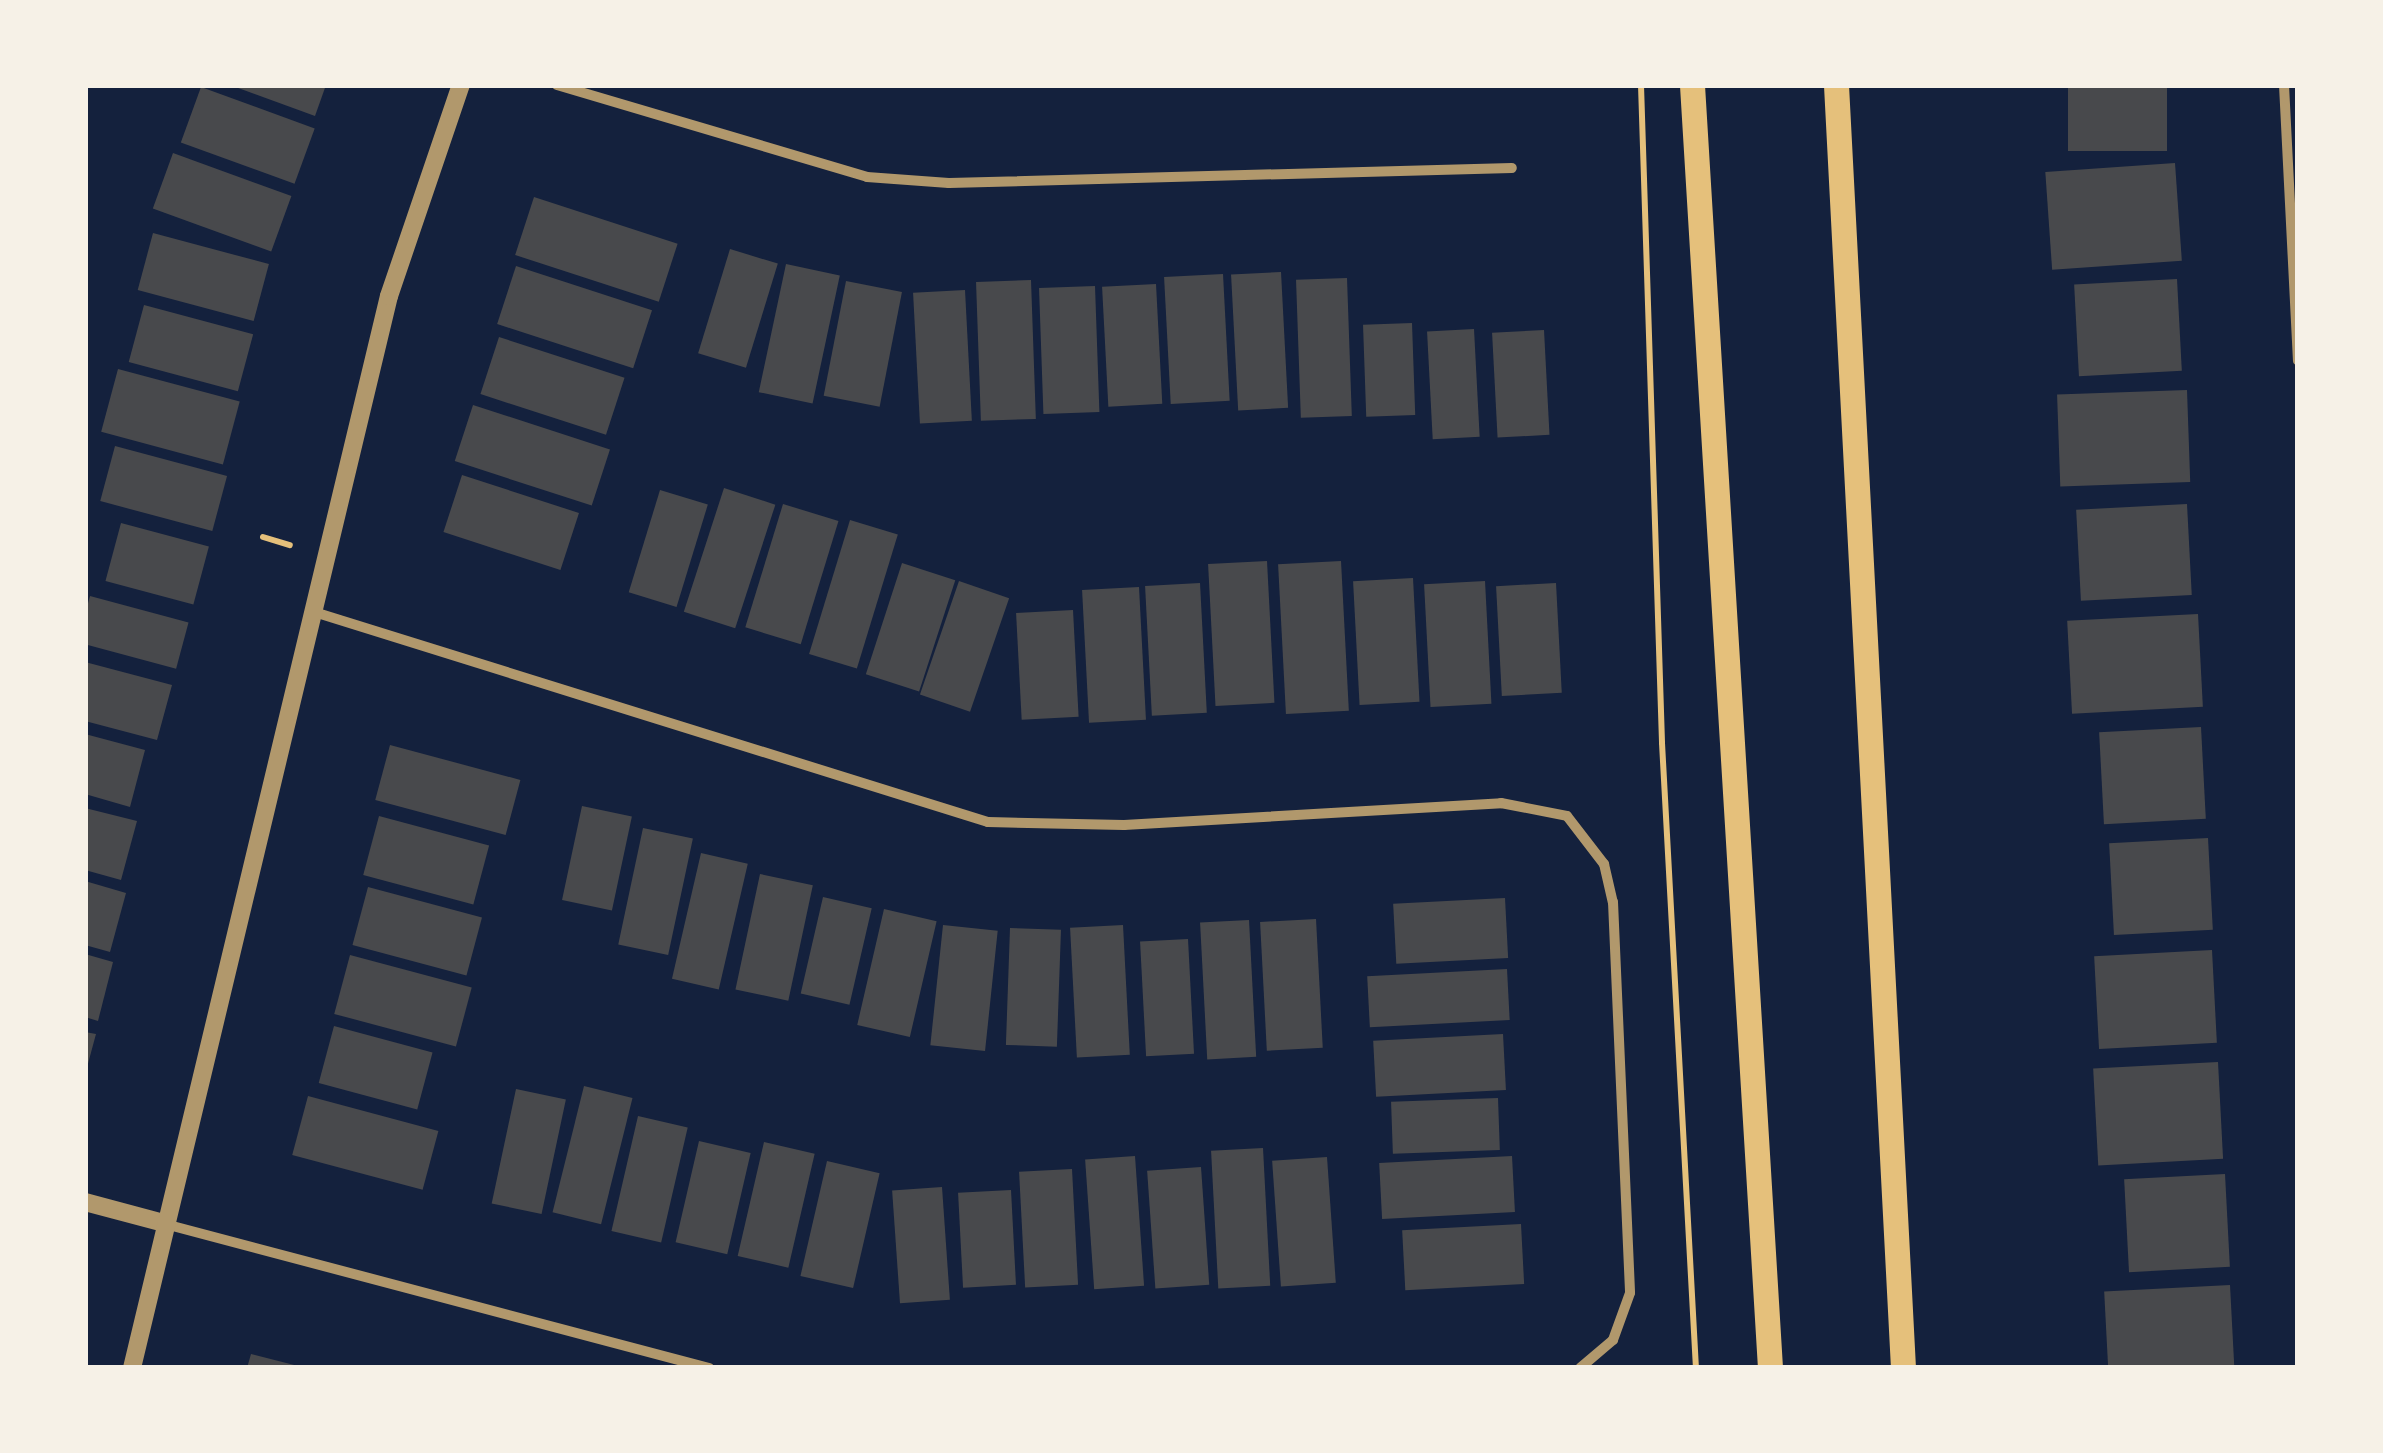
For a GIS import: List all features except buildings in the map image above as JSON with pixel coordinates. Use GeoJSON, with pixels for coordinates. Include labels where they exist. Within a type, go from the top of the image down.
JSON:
{"type":"FeatureCollection","features":[{"type":"Feature","properties":{"kind":"main road"},"geometry":{"type":"LineString","coordinates":[[1692,85],[1770,1368]]}},
{"type":"Feature","properties":{"kind":"main road"},"geometry":{"type":"LineString","coordinates":[[1836,85],[1903,1368]]}},
{"type":"Feature","properties":{"kind":"street"},"geometry":{"type":"LineString","coordinates":[[132,1368],[389,296],[461,85]]}},
{"type":"Feature","properties":{"kind":"street"},"geometry":{"type":"LineString","coordinates":[[557,85],[867,177],[950,183],[1512,168]]}},
{"type":"Feature","properties":{"kind":"street"},"geometry":{"type":"LineString","coordinates":[[2284,85],[2298,360]]}},
{"type":"Feature","properties":{"kind":"street"},"geometry":{"type":"LineString","coordinates":[[311,611],[988,822],[1124,825],[1501,803],[1567,816],[1604,864],[1612,902],[1630,1293],[1613,1340],[1580,1368]]}},
{"type":"Feature","properties":{"kind":"street"},"geometry":{"type":"LineString","coordinates":[[85,1202],[710,1368]]}},
{"type":"Feature","properties":{"kind":"path"},"geometry":{"type":"LineString","coordinates":[[1641,85],[1662,744],[1696,1368]]}},
{"type":"Feature","properties":{"kind":"path"},"geometry":{"type":"LineString","coordinates":[[262,536],[290,545]]}}]}
